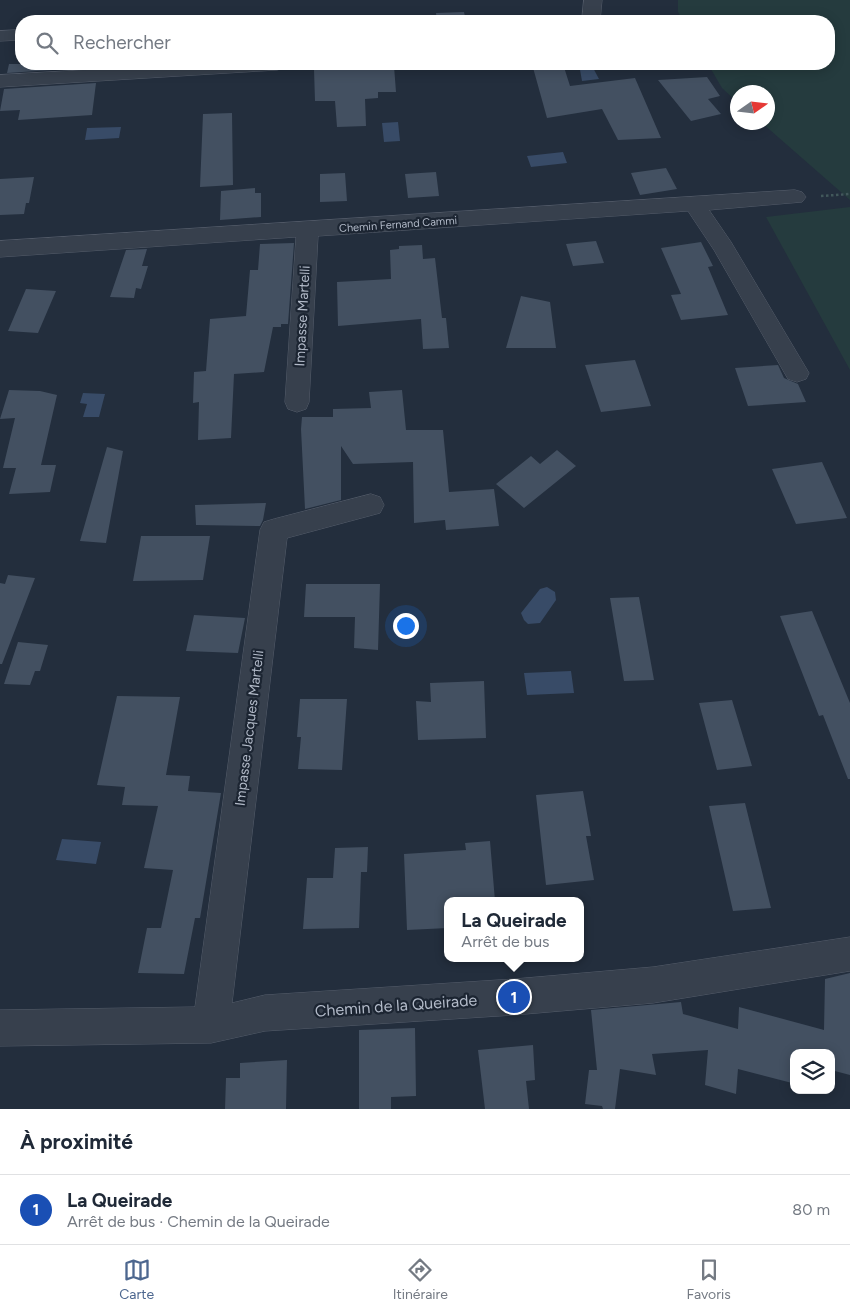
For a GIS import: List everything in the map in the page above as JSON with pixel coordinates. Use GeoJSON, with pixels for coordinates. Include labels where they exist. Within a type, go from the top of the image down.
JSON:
{"type":"FeatureCollection","features":[{"type":"Feature","properties":{"kind":"street"},"geometry":{"type":"LineString","coordinates":[[592,15],[593,0]]}},
{"type":"Feature","properties":{"kind":"street"},"geometry":{"type":"LineString","coordinates":[[0,36],[15,35]]}},
{"type":"Feature","properties":{"kind":"street"},"geometry":{"type":"LineString","coordinates":[[0,81],[179,70]]}},
{"type":"Feature","properties":{"kind":"street","name":"Chemin Fernand Cammi"},"geometry":{"type":"LineString","coordinates":[[0,249],[795,197]]}},
{"type":"Feature","properties":{"kind":"street"},"geometry":{"type":"LineString","coordinates":[[694,203],[724,247],[797,373]]}},
{"type":"Feature","properties":{"kind":"street","name":"Impasse Martelli"},"geometry":{"type":"LineString","coordinates":[[297,402],[307,230]]}},
{"type":"Feature","properties":{"kind":"street","name":"Impasse Jacques Martelli"},"geometry":{"type":"LineString","coordinates":[[211,1025],[274,530],[370,506]]}},
{"type":"Feature","properties":{"kind":"street","name":"Chemin de la Queirade"},"geometry":{"type":"LineString","coordinates":[[0,1028],[211,1025],[265,1013],[514,997],[653,985],[850,954]]}},
{"type":"Feature","properties":{"kind":"green space"},"geometry":{"type":"Polygon","coordinates":[[[678,0],[850,0],[850,200],[770,130],[775,130],[775,85],[730,85],[730,95],[722,88],[712,70],[835,70],[835,15],[680,15],[678,0]]]}},
{"type":"Feature","properties":{"kind":"green space"},"geometry":{"type":"Polygon","coordinates":[[[850,207],[850,370],[766,217],[850,207]]]}},
{"type":"Feature","properties":{"kind":"water"},"geometry":{"type":"Polygon","coordinates":[[[580,70],[594,70],[599,79],[582,81],[580,70]]]}},
{"type":"Feature","properties":{"kind":"water"},"geometry":{"type":"Polygon","coordinates":[[[398,122],[400,141],[384,142],[382,123],[398,122]]]}},
{"type":"Feature","properties":{"kind":"water"},"geometry":{"type":"Polygon","coordinates":[[[121,127],[119,138],[85,140],[87,128],[121,127]]]}},
{"type":"Feature","properties":{"kind":"water"},"geometry":{"type":"Polygon","coordinates":[[[563,152],[567,163],[531,167],[527,156],[563,152]]]}},
{"type":"Feature","properties":{"kind":"water"},"geometry":{"type":"Polygon","coordinates":[[[83,393],[105,394],[99,417],[83,417],[87,404],[80,403],[83,393]]]}},
{"type":"Feature","properties":{"kind":"water"},"geometry":{"type":"Polygon","coordinates":[[[547,587],[555,592],[556,600],[540,623],[528,624],[521,613],[540,589],[547,587]]]}},
{"type":"Feature","properties":{"kind":"water"},"geometry":{"type":"Polygon","coordinates":[[[571,671],[574,693],[527,695],[524,673],[571,671]]]}},
{"type":"Feature","properties":{"kind":"water"},"geometry":{"type":"Polygon","coordinates":[[[62,839],[101,842],[96,864],[56,860],[62,839]]]}},
{"type":"Feature","properties":{"kind":"building"},"geometry":{"type":"Polygon","coordinates":[[[464,12],[465,15],[436,15],[436,13],[464,12]]]}},
{"type":"Feature","properties":{"kind":"building"},"geometry":{"type":"Polygon","coordinates":[[[9,64],[15,64],[15,70],[52,70],[7,73],[9,64]]]}},
{"type":"Feature","properties":{"kind":"building"},"geometry":{"type":"Polygon","coordinates":[[[314,70],[394,70],[396,92],[378,92],[378,98],[365,99],[366,126],[337,127],[335,101],[315,101],[314,70]]]}},
{"type":"Feature","properties":{"kind":"building"},"geometry":{"type":"Polygon","coordinates":[[[534,70],[565,70],[570,86],[635,78],[661,138],[618,140],[602,109],[547,118],[534,70]]]}},
{"type":"Feature","properties":{"kind":"building"},"geometry":{"type":"Polygon","coordinates":[[[707,77],[720,96],[708,99],[721,114],[691,121],[658,80],[707,77]]]}},
{"type":"Feature","properties":{"kind":"building"},"geometry":{"type":"Polygon","coordinates":[[[96,83],[92,115],[18,120],[20,110],[0,111],[4,89],[96,83]]]}},
{"type":"Feature","properties":{"kind":"building"},"geometry":{"type":"Polygon","coordinates":[[[232,113],[233,185],[200,187],[203,114],[232,113]]]}},
{"type":"Feature","properties":{"kind":"building"},"geometry":{"type":"Polygon","coordinates":[[[666,168],[677,189],[640,195],[631,173],[666,168]]]}},
{"type":"Feature","properties":{"kind":"building"},"geometry":{"type":"Polygon","coordinates":[[[436,172],[439,196],[408,198],[405,174],[436,172]]]}},
{"type":"Feature","properties":{"kind":"building"},"geometry":{"type":"Polygon","coordinates":[[[345,173],[347,201],[320,202],[320,174],[345,173]]]}},
{"type":"Feature","properties":{"kind":"building"},"geometry":{"type":"Polygon","coordinates":[[[34,177],[29,203],[26,203],[24,214],[0,215],[0,179],[34,177]]]}},
{"type":"Feature","properties":{"kind":"building"},"geometry":{"type":"Polygon","coordinates":[[[255,188],[255,193],[261,193],[261,217],[220,220],[221,191],[255,188]]]}},
{"type":"Feature","properties":{"kind":"building"},"geometry":{"type":"Polygon","coordinates":[[[596,241],[604,263],[573,266],[566,244],[596,241]]]}},
{"type":"Feature","properties":{"kind":"building"},"geometry":{"type":"Polygon","coordinates":[[[701,242],[713,266],[708,267],[728,315],[681,320],[671,295],[681,294],[661,248],[701,242]]]}},
{"type":"Feature","properties":{"kind":"building"},"geometry":{"type":"Polygon","coordinates":[[[294,243],[288,324],[281,324],[281,327],[273,327],[264,372],[234,374],[231,438],[198,440],[199,402],[193,403],[194,372],[206,371],[210,319],[246,316],[250,270],[258,270],[260,244],[294,243]]]}},
{"type":"Feature","properties":{"kind":"building"},"geometry":{"type":"Polygon","coordinates":[[[422,245],[423,259],[435,258],[442,318],[446,318],[449,348],[423,349],[421,319],[338,326],[337,282],[391,279],[390,250],[399,249],[399,246],[422,245]]]}},
{"type":"Feature","properties":{"kind":"building"},"geometry":{"type":"Polygon","coordinates":[[[147,249],[142,266],[148,266],[141,289],[136,288],[134,298],[110,297],[126,250],[147,249]]]}},
{"type":"Feature","properties":{"kind":"building"},"geometry":{"type":"Polygon","coordinates":[[[26,289],[56,291],[38,333],[8,331],[26,289]]]}},
{"type":"Feature","properties":{"kind":"building"},"geometry":{"type":"Polygon","coordinates":[[[521,296],[550,302],[556,348],[506,348],[521,296]]]}},
{"type":"Feature","properties":{"kind":"building"},"geometry":{"type":"Polygon","coordinates":[[[635,360],[651,406],[601,412],[585,365],[635,360]]]}},
{"type":"Feature","properties":{"kind":"building"},"geometry":{"type":"Polygon","coordinates":[[[778,365],[784,378],[798,384],[806,402],[748,406],[735,368],[778,365]]]}},
{"type":"Feature","properties":{"kind":"building"},"geometry":{"type":"Polygon","coordinates":[[[9,390],[40,391],[57,395],[41,465],[56,465],[50,492],[9,494],[16,468],[3,468],[15,418],[0,419],[9,390]]]}},
{"type":"Feature","properties":{"kind":"building"},"geometry":{"type":"Polygon","coordinates":[[[402,390],[406,430],[443,430],[449,492],[494,489],[499,526],[446,530],[445,520],[414,523],[413,462],[353,464],[341,446],[341,500],[305,509],[302,417],[333,417],[333,409],[371,408],[369,392],[402,390]]]}},
{"type":"Feature","properties":{"kind":"building"},"geometry":{"type":"Polygon","coordinates":[[[107,447],[123,451],[106,543],[80,541],[107,447]]]}},
{"type":"Feature","properties":{"kind":"building"},"geometry":{"type":"Polygon","coordinates":[[[557,450],[576,466],[524,508],[496,484],[531,456],[540,464],[557,450]]]}},
{"type":"Feature","properties":{"kind":"building"},"geometry":{"type":"Polygon","coordinates":[[[822,462],[847,518],[796,524],[772,469],[822,462]]]}},
{"type":"Feature","properties":{"kind":"building"},"geometry":{"type":"Polygon","coordinates":[[[266,503],[260,526],[196,525],[195,505],[266,503]]]}},
{"type":"Feature","properties":{"kind":"building"},"geometry":{"type":"Polygon","coordinates":[[[141,536],[210,536],[203,580],[133,581],[141,536]]]}},
{"type":"Feature","properties":{"kind":"building"},"geometry":{"type":"Polygon","coordinates":[[[8,575],[35,578],[2,664],[0,664],[0,583],[5,584],[8,575]]]}},
{"type":"Feature","properties":{"kind":"building"},"geometry":{"type":"Polygon","coordinates":[[[306,584],[380,584],[378,650],[354,648],[355,617],[304,617],[306,584]]]}},
{"type":"Feature","properties":{"kind":"building"},"geometry":{"type":"Polygon","coordinates":[[[639,597],[654,680],[624,681],[610,598],[639,597]]]}},
{"type":"Feature","properties":{"kind":"building"},"geometry":{"type":"Polygon","coordinates":[[[812,611],[850,703],[850,779],[848,779],[823,715],[819,716],[780,616],[812,611]]]}},
{"type":"Feature","properties":{"kind":"building"},"geometry":{"type":"Polygon","coordinates":[[[194,615],[245,618],[238,653],[186,651],[194,615]]]}},
{"type":"Feature","properties":{"kind":"building"},"geometry":{"type":"Polygon","coordinates":[[[18,642],[48,645],[40,671],[35,671],[30,685],[4,684],[18,642]]]}},
{"type":"Feature","properties":{"kind":"building"},"geometry":{"type":"Polygon","coordinates":[[[484,681],[486,738],[418,740],[416,701],[431,702],[430,683],[484,681]]]}},
{"type":"Feature","properties":{"kind":"building"},"geometry":{"type":"Polygon","coordinates":[[[117,696],[180,697],[166,775],[190,776],[188,791],[221,793],[200,918],[195,918],[184,974],[138,973],[147,928],[161,928],[173,870],[144,868],[158,806],[122,805],[125,787],[97,785],[117,696]]]}},
{"type":"Feature","properties":{"kind":"building"},"geometry":{"type":"Polygon","coordinates":[[[300,699],[347,699],[342,770],[298,769],[301,737],[297,737],[300,699]]]}},
{"type":"Feature","properties":{"kind":"building"},"geometry":{"type":"Polygon","coordinates":[[[732,700],[752,766],[717,770],[699,703],[732,700]]]}},
{"type":"Feature","properties":{"kind":"building"},"geometry":{"type":"Polygon","coordinates":[[[583,791],[591,836],[586,836],[594,880],[546,885],[536,795],[583,791]]]}},
{"type":"Feature","properties":{"kind":"building"},"geometry":{"type":"Polygon","coordinates":[[[745,803],[771,908],[733,911],[709,806],[745,803]]]}},
{"type":"Feature","properties":{"kind":"building"},"geometry":{"type":"Polygon","coordinates":[[[490,841],[495,897],[444,897],[444,928],[407,930],[404,854],[466,850],[465,843],[490,841]]]}},
{"type":"Feature","properties":{"kind":"building"},"geometry":{"type":"Polygon","coordinates":[[[368,847],[367,872],[361,872],[359,928],[303,929],[307,878],[333,878],[335,848],[368,847]]]}},
{"type":"Feature","properties":{"kind":"building"},"geometry":{"type":"Polygon","coordinates":[[[850,973],[850,1075],[835,1071],[835,1049],[790,1049],[790,1082],[738,1069],[736,1094],[705,1085],[708,1050],[652,1054],[656,1075],[620,1069],[615,1109],[603,1109],[602,1106],[585,1104],[589,1070],[597,1070],[591,1010],[681,1002],[683,1014],[738,1029],[739,1007],[824,1030],[825,979],[850,973]]]}},
{"type":"Feature","properties":{"kind":"building"},"geometry":{"type":"Polygon","coordinates":[[[415,1028],[416,1096],[391,1097],[391,1109],[359,1109],[359,1030],[415,1028]]]}},
{"type":"Feature","properties":{"kind":"building"},"geometry":{"type":"Polygon","coordinates":[[[533,1045],[535,1080],[526,1081],[529,1109],[485,1109],[478,1050],[533,1045]]]}},
{"type":"Feature","properties":{"kind":"building"},"geometry":{"type":"Polygon","coordinates":[[[287,1060],[286,1109],[225,1109],[226,1078],[240,1078],[240,1063],[287,1060]]]}},
{"type":"Feature","properties":{"kind":"place","name":"La Queirade"},"geometry":{"type":"Point","coordinates":[514,997]}}]}
